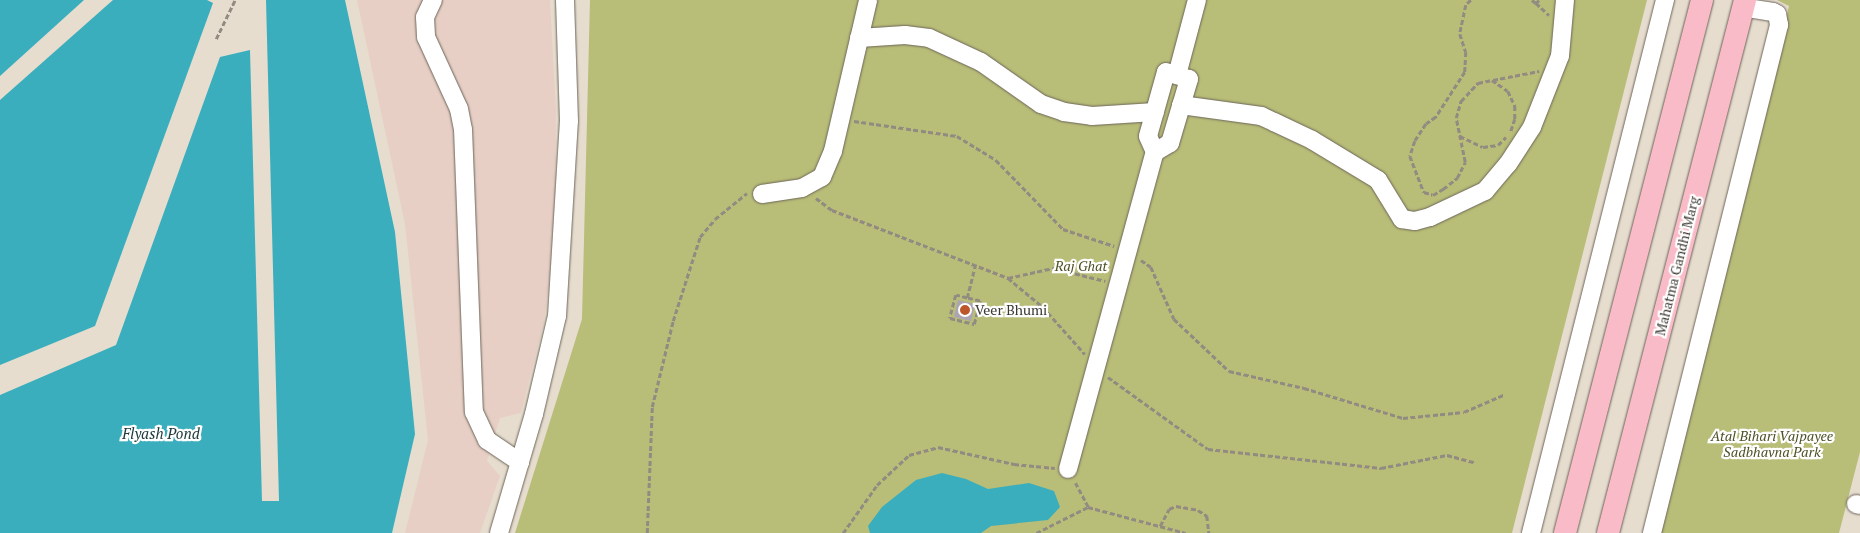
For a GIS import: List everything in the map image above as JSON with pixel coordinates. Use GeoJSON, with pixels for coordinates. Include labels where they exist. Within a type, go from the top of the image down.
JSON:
{"type":"FeatureCollection","features":[{"type":"Feature","properties":{"kind":"main road"},"geometry":{"type":"LineString","coordinates":[[1565,533],[1702,0]]}},
{"type":"Feature","properties":{"kind":"main road","name":"Mahatma Gandhi Marg"},"geometry":{"type":"LineString","coordinates":[[1608,533],[1744,3]]}},
{"type":"Feature","properties":{"kind":"street"},"geometry":{"type":"LineString","coordinates":[[433,0],[425,17],[426,37],[459,109],[463,129],[474,412],[486,440],[520,462]]}},
{"type":"Feature","properties":{"kind":"street"},"geometry":{"type":"LineString","coordinates":[[498,533],[520,462],[557,316],[569,121],[565,0]]}},
{"type":"Feature","properties":{"kind":"street"},"geometry":{"type":"LineString","coordinates":[[762,194],[802,188],[822,177],[840,119],[868,0]]}},
{"type":"Feature","properties":{"kind":"street"},"geometry":{"type":"LineString","coordinates":[[1177,75],[1197,0]]}},
{"type":"Feature","properties":{"kind":"street"},"geometry":{"type":"LineString","coordinates":[[1181,105],[1261,116],[1312,140],[1378,180],[1402,219],[1415,221],[1485,191],[1497,178],[1532,127],[1557,66],[1566,0]]}},
{"type":"Feature","properties":{"kind":"street"},"geometry":{"type":"LineString","coordinates":[[1531,533],[1659,1]]}},
{"type":"Feature","properties":{"kind":"street"},"geometry":{"type":"LineString","coordinates":[[1652,533],[1779,24],[1777,14],[1744,3]]}},
{"type":"Feature","properties":{"kind":"street"},"geometry":{"type":"LineString","coordinates":[[859,38],[905,35],[928,38],[982,62],[1041,104],[1064,112],[1092,116],[1155,112]]}},
{"type":"Feature","properties":{"kind":"street"},"geometry":{"type":"LineString","coordinates":[[1068,469],[1155,152],[1148,136],[1166,72],[1189,79],[1170,143],[1155,152]]}},
{"type":"Feature","properties":{"kind":"path"},"geometry":{"type":"LineString","coordinates":[[216,39],[235,0]]}},
{"type":"Feature","properties":{"kind":"path"},"geometry":{"type":"LineString","coordinates":[[1471,0],[1466,5],[1460,34],[1466,52],[1465,72],[1436,117],[1426,124],[1415,141],[1410,156],[1424,192],[1433,195],[1457,178],[1465,162],[1456,118],[1461,101],[1478,83],[1557,66]]}},
{"type":"Feature","properties":{"kind":"path"},"geometry":{"type":"LineString","coordinates":[[1532,0],[1536,3],[1540,0]]}},
{"type":"Feature","properties":{"kind":"path"},"geometry":{"type":"LineString","coordinates":[[1460,136],[1483,147],[1498,145],[1509,134],[1515,119],[1515,106],[1508,91],[1492,80]]}},
{"type":"Feature","properties":{"kind":"path"},"geometry":{"type":"LineString","coordinates":[[840,119],[957,136],[996,160],[1063,229],[1128,251],[1151,267],[1174,319],[1229,371],[1304,388],[1404,418],[1464,412],[1503,395]]}},
{"type":"Feature","properties":{"kind":"path"},"geometry":{"type":"LineString","coordinates":[[802,188],[832,210],[1008,278],[1044,307],[1096,366],[1136,399],[1208,449],[1320,459],[1381,468],[1447,455],[1476,463]]}},
{"type":"Feature","properties":{"kind":"path"},"geometry":{"type":"LineString","coordinates":[[647,533],[652,407],[673,321],[700,237],[715,219],[750,191],[762,194]]}},
{"type":"Feature","properties":{"kind":"path"},"geometry":{"type":"LineString","coordinates":[[967,298],[975,265]]}},
{"type":"Feature","properties":{"kind":"path"},"geometry":{"type":"LineString","coordinates":[[1008,278],[1053,268],[1119,284]]}},
{"type":"Feature","properties":{"kind":"path"},"geometry":{"type":"LineString","coordinates":[[956,295],[967,298],[980,300],[974,324],[950,318],[956,295]]}},
{"type":"Feature","properties":{"kind":"path"},"geometry":{"type":"LineString","coordinates":[[843,533],[876,485],[909,455],[938,447],[1014,464],[1068,469],[1088,507]]}},
{"type":"Feature","properties":{"kind":"path"},"geometry":{"type":"LineString","coordinates":[[1160,526],[1168,509],[1176,506],[1198,510],[1207,516],[1209,533]]}},
{"type":"Feature","properties":{"kind":"path"},"geometry":{"type":"LineString","coordinates":[[1036,533],[1088,507],[1186,533]]}},
{"type":"Feature","properties":{"kind":"shaded area"},"geometry":{"type":"Polygon","coordinates":[[[357,0],[550,0],[556,111],[555,234],[544,322],[521,413],[500,418],[487,461],[500,476],[480,533],[405,533],[428,440],[405,224],[357,0]]]}},
{"type":"Feature","properties":{"kind":"green space","name":"Raj Ghat"},"geometry":{"type":"Polygon","coordinates":[[[590,0],[1647,0],[1512,533],[515,533],[582,319],[590,0]]]}},
{"type":"Feature","properties":{"kind":"green space","name":"Atal Bihari Vajpayee Sadbhavna Park"},"geometry":{"type":"Polygon","coordinates":[[[1777,0],[1860,0],[1860,452],[1839,533],[1661,533],[1789,6],[1777,0]]]}},
{"type":"Feature","properties":{"kind":"water"},"geometry":{"type":"Polygon","coordinates":[[[0,0],[84,0],[0,76],[0,0]]]}},
{"type":"Feature","properties":{"kind":"water"},"geometry":{"type":"Polygon","coordinates":[[[113,0],[207,0],[213,3],[95,326],[0,365],[0,100],[113,0]]]}},
{"type":"Feature","properties":{"kind":"water","name":"Flyash Pond"},"geometry":{"type":"Polygon","coordinates":[[[266,0],[345,0],[395,232],[415,434],[392,533],[0,533],[0,395],[116,345],[220,57],[250,50],[262,501],[279,501],[266,0]]]}},
{"type":"Feature","properties":{"kind":"water"},"geometry":{"type":"Polygon","coordinates":[[[942,473],[966,479],[988,489],[1029,483],[1054,491],[1060,507],[1048,520],[991,526],[981,533],[870,533],[868,526],[882,507],[916,480],[942,473]]]}},
{"type":"Feature","properties":{"kind":"building","name":"Veer Bhumi"},"geometry":{"type":"Polygon","coordinates":[[[958,300],[975,304],[971,321],[954,317],[958,300]]]}},
{"type":"Feature","properties":{"kind":"place","name":"Veer Bhumi"},"geometry":{"type":"Point","coordinates":[965,310]}}]}
